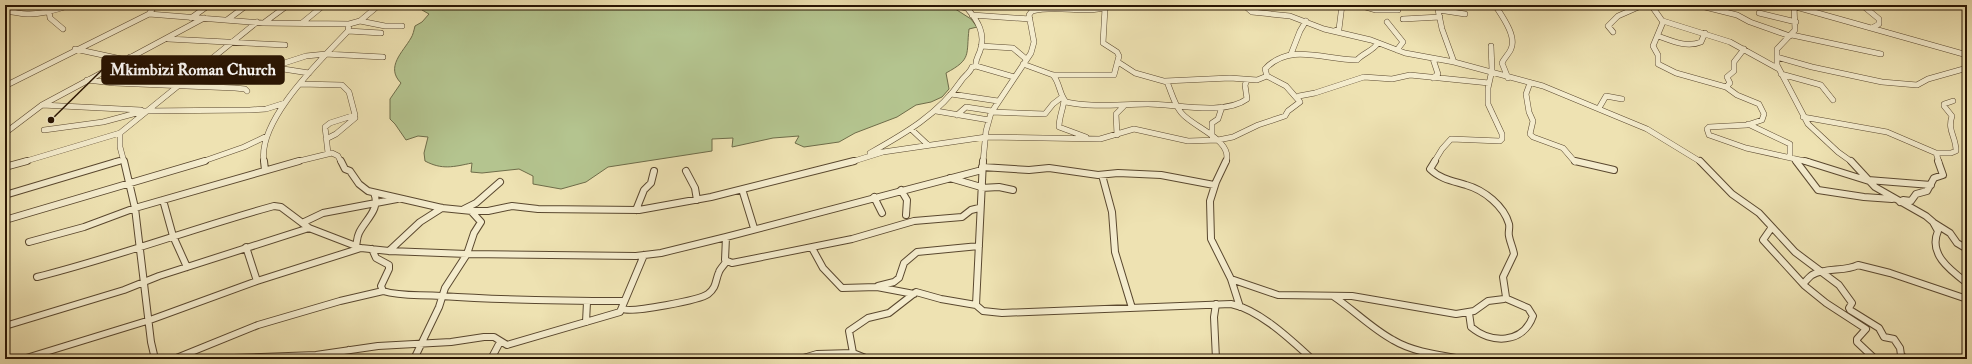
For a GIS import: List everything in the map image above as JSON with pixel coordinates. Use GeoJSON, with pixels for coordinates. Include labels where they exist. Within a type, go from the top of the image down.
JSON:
{"type":"FeatureCollection","features":[{"type":"Feature","properties":{"kind":"street"},"geometry":{"type":"LineString","coordinates":[[5,12],[15,11],[18,14],[28,14],[49,11],[71,5]]}},
{"type":"Feature","properties":{"kind":"street"},"geometry":{"type":"LineString","coordinates":[[149,14],[155,5]]}},
{"type":"Feature","properties":{"kind":"street"},"geometry":{"type":"LineString","coordinates":[[191,18],[209,5]]}},
{"type":"Feature","properties":{"kind":"street"},"geometry":{"type":"LineString","coordinates":[[227,20],[247,5]]}},
{"type":"Feature","properties":{"kind":"street"},"geometry":{"type":"LineString","coordinates":[[263,23],[274,17],[288,5]]}},
{"type":"Feature","properties":{"kind":"street"},"geometry":{"type":"LineString","coordinates":[[302,23],[324,5]]}},
{"type":"Feature","properties":{"kind":"street"},"geometry":{"type":"LineString","coordinates":[[5,86],[75,49],[149,14],[263,23],[349,24],[360,21],[379,5]]}},
{"type":"Feature","properties":{"kind":"street"},"geometry":{"type":"LineString","coordinates":[[951,5],[966,7],[972,5]]}},
{"type":"Feature","properties":{"kind":"street"},"geometry":{"type":"LineString","coordinates":[[1028,5],[1035,9],[1105,8],[1114,5]]}},
{"type":"Feature","properties":{"kind":"street"},"geometry":{"type":"LineString","coordinates":[[1244,5],[1252,12],[1285,15],[1306,20],[1330,31],[1378,43],[1415,56],[1454,62],[1553,90],[1647,129],[1701,162],[1732,194],[1759,213],[1795,252],[1839,285],[1852,303],[1849,308],[1850,310],[1881,330],[1884,337],[1894,339],[1900,348],[1901,355],[1906,359]]}},
{"type":"Feature","properties":{"kind":"street"},"geometry":{"type":"LineString","coordinates":[[1330,31],[1339,29],[1342,15],[1342,5]]}},
{"type":"Feature","properties":{"kind":"street"},"geometry":{"type":"LineString","coordinates":[[1359,5],[1376,10],[1397,8],[1404,20],[1430,16],[1440,17]]}},
{"type":"Feature","properties":{"kind":"street"},"geometry":{"type":"LineString","coordinates":[[1431,5],[1465,14]]}},
{"type":"Feature","properties":{"kind":"street"},"geometry":{"type":"LineString","coordinates":[[1495,5],[1503,16],[1513,41],[1511,49],[1502,63],[1508,78]]}},
{"type":"Feature","properties":{"kind":"street"},"geometry":{"type":"LineString","coordinates":[[1614,32],[1608,26],[1614,19],[1643,5]]}},
{"type":"Feature","properties":{"kind":"street"},"geometry":{"type":"LineString","coordinates":[[1651,5],[1663,21],[1705,33],[1744,49],[1766,64],[1780,71],[1821,85],[1833,100]]}},
{"type":"Feature","properties":{"kind":"street"},"geometry":{"type":"LineString","coordinates":[[1697,5],[1737,15],[1750,22],[1791,35],[1881,54]]}},
{"type":"Feature","properties":{"kind":"street"},"geometry":{"type":"LineString","coordinates":[[1862,5],[1879,19],[1879,24],[1872,28]]}},
{"type":"Feature","properties":{"kind":"street"},"geometry":{"type":"LineString","coordinates":[[1967,56],[1794,6],[1796,22],[1795,30],[1777,49],[1780,71],[1808,124],[1850,160],[1868,181],[1894,199],[1926,216],[1950,233],[1957,243],[1967,249]]}},
{"type":"Feature","properties":{"kind":"street"},"geometry":{"type":"LineString","coordinates":[[966,7],[984,33],[981,46],[974,61],[976,66]]}},
{"type":"Feature","properties":{"kind":"street"},"geometry":{"type":"LineString","coordinates":[[1438,7],[1442,29],[1454,62]]}},
{"type":"Feature","properties":{"kind":"street"},"geometry":{"type":"LineString","coordinates":[[1053,75],[1114,75],[1119,54],[1103,44],[1105,8]]}},
{"type":"Feature","properties":{"kind":"street"},"geometry":{"type":"LineString","coordinates":[[976,305],[979,208],[988,120],[998,101],[1031,53],[1034,42],[1029,15],[1035,9]]}},
{"type":"Feature","properties":{"kind":"street"},"geometry":{"type":"LineString","coordinates":[[49,11],[50,18],[63,29]]}},
{"type":"Feature","properties":{"kind":"street"},"geometry":{"type":"LineString","coordinates":[[1759,13],[1796,22]]}},
{"type":"Feature","properties":{"kind":"street"},"geometry":{"type":"LineString","coordinates":[[972,15],[1030,18]]}},
{"type":"Feature","properties":{"kind":"street"},"geometry":{"type":"LineString","coordinates":[[5,133],[42,105],[204,18]]}},
{"type":"Feature","properties":{"kind":"street"},"geometry":{"type":"LineString","coordinates":[[1291,54],[1298,39],[1301,26],[1306,20]]}},
{"type":"Feature","properties":{"kind":"street"},"geometry":{"type":"LineString","coordinates":[[360,21],[386,26],[402,26]]}},
{"type":"Feature","properties":{"kind":"street"},"geometry":{"type":"LineString","coordinates":[[1663,21],[1663,26],[1653,46],[1658,55],[1658,64],[1676,73],[1694,76],[1726,87],[1737,95],[1759,104],[1762,108],[1764,114],[1762,120],[1748,124],[1709,127],[1707,132],[1713,138],[1731,144],[1821,165],[1868,181],[1931,185]]}},
{"type":"Feature","properties":{"kind":"street"},"geometry":{"type":"LineString","coordinates":[[5,167],[40,158],[120,133],[144,111],[257,22]]}},
{"type":"Feature","properties":{"kind":"street"},"geometry":{"type":"LineString","coordinates":[[1387,22],[1403,42],[1397,50]]}},
{"type":"Feature","properties":{"kind":"street"},"geometry":{"type":"LineString","coordinates":[[265,170],[262,163],[267,136],[285,103],[309,73],[348,31],[349,24]]}},
{"type":"Feature","properties":{"kind":"street"},"geometry":{"type":"LineString","coordinates":[[348,31],[381,33]]}},
{"type":"Feature","properties":{"kind":"street"},"geometry":{"type":"LineString","coordinates":[[1658,36],[1677,42],[1696,44],[1700,43],[1705,33]]}},
{"type":"Feature","properties":{"kind":"street"},"geometry":{"type":"LineString","coordinates":[[166,39],[285,45]]}},
{"type":"Feature","properties":{"kind":"street"},"geometry":{"type":"LineString","coordinates":[[1267,76],[1265,69],[1279,56],[1291,54],[1357,60],[1363,53],[1376,48],[1378,43]]}},
{"type":"Feature","properties":{"kind":"street"},"geometry":{"type":"LineString","coordinates":[[981,46],[1013,48],[1025,62],[1053,75],[1059,80],[1063,99],[1063,112],[1059,118],[1059,127],[1091,139]]}},
{"type":"Feature","properties":{"kind":"street"},"geometry":{"type":"LineString","coordinates":[[1491,46],[1491,73],[1488,104],[1502,134],[1502,139],[1500,141],[1451,139],[1442,149],[1430,169],[1439,176],[1472,186],[1479,190],[1499,207],[1504,215],[1510,227],[1509,235],[1514,254],[1503,277],[1505,298]]}},
{"type":"Feature","properties":{"kind":"street"},"geometry":{"type":"LineString","coordinates":[[75,49],[146,60],[274,67],[309,73]]}},
{"type":"Feature","properties":{"kind":"street"},"geometry":{"type":"LineString","coordinates":[[1726,87],[1730,83],[1728,77],[1730,73],[1734,71],[1734,62],[1744,49]]}},
{"type":"Feature","properties":{"kind":"street"},"geometry":{"type":"LineString","coordinates":[[274,67],[306,56],[326,54],[383,57]]}},
{"type":"Feature","properties":{"kind":"street"},"geometry":{"type":"LineString","coordinates":[[1777,57],[1812,67],[1882,82],[1918,85],[1928,80],[1967,68]]}},
{"type":"Feature","properties":{"kind":"street"},"geometry":{"type":"LineString","coordinates":[[1433,59],[1438,71],[1437,76],[1433,78]]}},
{"type":"Feature","properties":{"kind":"street"},"geometry":{"type":"LineString","coordinates":[[1118,62],[1130,71]]}},
{"type":"Feature","properties":{"kind":"street"},"geometry":{"type":"LineString","coordinates":[[976,66],[1014,77]]}},
{"type":"Feature","properties":{"kind":"street"},"geometry":{"type":"LineString","coordinates":[[862,158],[911,129],[936,110],[957,88],[960,81],[972,70],[972,67],[976,66]]}},
{"type":"Feature","properties":{"kind":"street"},"geometry":{"type":"LineString","coordinates":[[1116,70],[1130,71],[1165,80],[1201,80],[1215,77],[1261,80],[1267,76]]}},
{"type":"Feature","properties":{"kind":"street"},"geometry":{"type":"LineString","coordinates":[[1298,98],[1299,96],[1307,93],[1325,90],[1364,77],[1392,79],[1404,75],[1461,79],[1489,83]]}},
{"type":"Feature","properties":{"kind":"street"},"geometry":{"type":"LineString","coordinates":[[1116,122],[1131,129],[1147,130],[1188,141],[1218,140],[1233,137],[1258,124],[1285,116],[1288,111],[1300,102],[1298,98],[1277,80],[1267,76]]}},
{"type":"Feature","properties":{"kind":"street"},"geometry":{"type":"LineString","coordinates":[[87,80],[235,88],[245,89],[247,91]]}},
{"type":"Feature","properties":{"kind":"street"},"geometry":{"type":"LineString","coordinates":[[1165,80],[1170,87],[1176,105],[1183,115],[1218,140],[1225,150],[1227,160],[1214,185],[1210,201],[1211,239],[1231,279],[1240,307]]}},
{"type":"Feature","properties":{"kind":"street"},"geometry":{"type":"LineString","coordinates":[[1063,99],[1072,103],[1124,106],[1147,104],[1222,107],[1241,104],[1247,99],[1245,84],[1247,80]]}},
{"type":"Feature","properties":{"kind":"street"},"geometry":{"type":"LineString","coordinates":[[1530,83],[1526,94],[1529,112],[1533,121],[1530,134],[1532,137],[1562,148],[1576,163],[1614,170]]}},
{"type":"Feature","properties":{"kind":"street"},"geometry":{"type":"LineString","coordinates":[[300,84],[331,84],[346,86],[351,94],[351,102],[354,108],[354,119],[338,132],[326,139]]}},
{"type":"Feature","properties":{"kind":"street"},"geometry":{"type":"LineString","coordinates":[[951,94],[998,101]]}},
{"type":"Feature","properties":{"kind":"street"},"geometry":{"type":"LineString","coordinates":[[1599,108],[1606,96],[1622,99]]}},
{"type":"Feature","properties":{"kind":"street"},"geometry":{"type":"LineString","coordinates":[[958,115],[966,107],[992,111],[1045,114],[1053,104],[1063,99]]}},
{"type":"Feature","properties":{"kind":"street"},"geometry":{"type":"LineString","coordinates":[[1803,117],[1887,132],[1914,142],[1936,153],[1952,153],[1956,151],[1956,146],[1949,125],[1952,116],[1944,104],[1953,101]]}},
{"type":"Feature","properties":{"kind":"street"},"geometry":{"type":"LineString","coordinates":[[42,105],[144,111],[250,110],[266,109],[285,103]]}},
{"type":"Feature","properties":{"kind":"street"},"geometry":{"type":"LineString","coordinates":[[1118,135],[1116,114],[1124,106]]}},
{"type":"Feature","properties":{"kind":"street"},"geometry":{"type":"LineString","coordinates":[[1212,136],[1212,123],[1218,119],[1222,107]]}},
{"type":"Feature","properties":{"kind":"street"},"geometry":{"type":"LineString","coordinates":[[936,110],[988,120]]}},
{"type":"Feature","properties":{"kind":"street"},"geometry":{"type":"LineString","coordinates":[[44,130],[103,122],[144,111]]}},
{"type":"Feature","properties":{"kind":"street"},"geometry":{"type":"LineString","coordinates":[[328,154],[324,129],[327,124],[354,115]]}},
{"type":"Feature","properties":{"kind":"street"},"geometry":{"type":"LineString","coordinates":[[1748,124],[1790,144],[1792,159],[1802,168],[1810,181],[1819,190],[1894,199]]}},
{"type":"Feature","properties":{"kind":"street"},"geometry":{"type":"LineString","coordinates":[[911,129],[928,145]]}},
{"type":"Feature","properties":{"kind":"street"},"geometry":{"type":"LineString","coordinates":[[29,242],[84,226],[135,208],[265,170],[335,153],[345,169],[350,171],[359,184],[368,191],[442,208],[488,211],[512,206],[538,209],[636,210],[654,209],[697,200],[837,167],[883,152],[986,137],[1106,139],[1131,129]]}},
{"type":"Feature","properties":{"kind":"street"},"geometry":{"type":"LineString","coordinates":[[120,133],[120,147],[135,208],[150,320],[151,342],[156,359]]}},
{"type":"Feature","properties":{"kind":"street"},"geometry":{"type":"LineString","coordinates":[[5,220],[230,153],[267,136]]}},
{"type":"Feature","properties":{"kind":"street"},"geometry":{"type":"LineString","coordinates":[[1900,202],[1903,200],[1912,200],[1916,194],[1927,191],[1934,178],[1943,176],[1943,169],[1936,157],[1936,153]]}},
{"type":"Feature","properties":{"kind":"street"},"geometry":{"type":"LineString","coordinates":[[5,195],[123,160]]}},
{"type":"Feature","properties":{"kind":"street"},"geometry":{"type":"LineString","coordinates":[[37,277],[88,264],[140,248],[172,236],[274,206],[281,207],[309,228],[358,247],[372,249],[467,254],[644,255],[726,237],[754,228],[982,168],[1029,170],[1049,168],[1078,174],[1102,175],[1118,173],[1161,175],[1214,185]]}},
{"type":"Feature","properties":{"kind":"street"},"geometry":{"type":"LineString","coordinates":[[636,210],[644,190],[651,183],[654,171]]}},
{"type":"Feature","properties":{"kind":"street"},"geometry":{"type":"LineString","coordinates":[[686,171],[695,188],[697,200]]}},
{"type":"Feature","properties":{"kind":"street"},"geometry":{"type":"LineString","coordinates":[[1102,175],[1112,212],[1115,252],[1132,308]]}},
{"type":"Feature","properties":{"kind":"street"},"geometry":{"type":"LineString","coordinates":[[948,178],[981,188],[994,187],[1014,190]]}},
{"type":"Feature","properties":{"kind":"street"},"geometry":{"type":"LineString","coordinates":[[467,210],[500,182]]}},
{"type":"Feature","properties":{"kind":"street"},"geometry":{"type":"LineString","coordinates":[[742,189],[754,228]]}},
{"type":"Feature","properties":{"kind":"street"},"geometry":{"type":"LineString","coordinates":[[901,190],[907,200],[906,215]]}},
{"type":"Feature","properties":{"kind":"street"},"geometry":{"type":"LineString","coordinates":[[358,247],[358,234],[370,215],[375,203],[376,196],[374,193]]}},
{"type":"Feature","properties":{"kind":"street"},"geometry":{"type":"LineString","coordinates":[[874,197],[882,213]]}},
{"type":"Feature","properties":{"kind":"street"},"geometry":{"type":"LineString","coordinates":[[302,223],[323,213],[401,198]]}},
{"type":"Feature","properties":{"kind":"street"},"geometry":{"type":"LineString","coordinates":[[163,200],[172,236],[186,267]]}},
{"type":"Feature","properties":{"kind":"street"},"geometry":{"type":"LineString","coordinates":[[389,251],[420,222],[442,208]]}},
{"type":"Feature","properties":{"kind":"street"},"geometry":{"type":"LineString","coordinates":[[726,262],[732,263],[812,248],[852,239],[914,221],[962,217],[971,210],[979,208]]}},
{"type":"Feature","properties":{"kind":"street"},"geometry":{"type":"LineString","coordinates":[[414,359],[420,343],[439,307],[449,278],[467,254],[474,233],[481,222],[467,210]]}},
{"type":"Feature","properties":{"kind":"street"},"geometry":{"type":"LineString","coordinates":[[1933,222],[1938,231],[1935,236],[1935,250],[1950,268],[1967,283]]}},
{"type":"Feature","properties":{"kind":"street"},"geometry":{"type":"LineString","coordinates":[[1772,227],[1763,240],[1803,284],[1836,310],[1866,329],[1857,339],[1857,342],[1875,359]]}},
{"type":"Feature","properties":{"kind":"street"},"geometry":{"type":"LineString","coordinates":[[5,326],[60,308],[124,290],[186,267],[309,228]]}},
{"type":"Feature","properties":{"kind":"street"},"geometry":{"type":"LineString","coordinates":[[726,237],[727,243],[724,258],[726,262]]}},
{"type":"Feature","properties":{"kind":"street"},"geometry":{"type":"LineString","coordinates":[[877,287],[894,282],[899,278],[904,263],[917,252],[979,246]]}},
{"type":"Feature","properties":{"kind":"street"},"geometry":{"type":"LineString","coordinates":[[246,247],[257,281]]}},
{"type":"Feature","properties":{"kind":"street"},"geometry":{"type":"LineString","coordinates":[[22,359],[150,320],[257,281],[358,247]]}},
{"type":"Feature","properties":{"kind":"street"},"geometry":{"type":"LineString","coordinates":[[812,248],[823,268],[842,288],[877,287],[914,294]]}},
{"type":"Feature","properties":{"kind":"street"},"geometry":{"type":"LineString","coordinates":[[372,249],[376,258],[384,260],[390,266],[381,286],[383,291]]}},
{"type":"Feature","properties":{"kind":"street"},"geometry":{"type":"LineString","coordinates":[[623,309],[624,301],[636,278],[644,255]]}},
{"type":"Feature","properties":{"kind":"street"},"geometry":{"type":"LineString","coordinates":[[623,309],[628,311],[641,310],[707,295],[716,286],[719,272],[726,262]]}},
{"type":"Feature","properties":{"kind":"street"},"geometry":{"type":"LineString","coordinates":[[1803,284],[1812,275],[1821,272],[1852,268],[1856,265],[1866,266],[1967,299]]}},
{"type":"Feature","properties":{"kind":"street"},"geometry":{"type":"LineString","coordinates":[[1231,279],[1275,294],[1368,298],[1456,314],[1469,312],[1488,301],[1505,298],[1528,308],[1533,316],[1532,324],[1516,336],[1501,339],[1479,334],[1471,327],[1469,312]]}},
{"type":"Feature","properties":{"kind":"street"},"geometry":{"type":"LineString","coordinates":[[174,359],[258,326],[333,303],[383,291],[396,295],[442,296],[498,300],[587,302],[624,301]]}},
{"type":"Feature","properties":{"kind":"street"},"geometry":{"type":"LineString","coordinates":[[853,353],[848,334],[851,328],[868,318],[889,313],[914,294],[919,292],[941,299],[976,305],[983,311],[1002,313],[1216,304],[1240,307],[1282,333],[1312,359]]}},
{"type":"Feature","properties":{"kind":"street"},"geometry":{"type":"LineString","coordinates":[[1332,296],[1353,309],[1362,318],[1394,341],[1424,352],[1462,359]]}},
{"type":"Feature","properties":{"kind":"street"},"geometry":{"type":"LineString","coordinates":[[586,322],[587,302]]}},
{"type":"Feature","properties":{"kind":"street"},"geometry":{"type":"LineString","coordinates":[[1216,304],[1214,317],[1216,359]]}},
{"type":"Feature","properties":{"kind":"street"},"geometry":{"type":"LineString","coordinates":[[203,347],[205,359],[316,355],[349,350],[420,343],[452,342],[490,337],[498,339],[500,342],[507,345],[615,314],[623,309]]}},
{"type":"Feature","properties":{"kind":"street"},"geometry":{"type":"LineString","coordinates":[[491,359],[500,342]]}},
{"type":"Feature","properties":{"kind":"street"},"geometry":{"type":"LineString","coordinates":[[344,359],[349,350]]}},
{"type":"Feature","properties":{"kind":"street"},"geometry":{"type":"LineString","coordinates":[[800,359],[812,354],[853,353],[868,359]]}},
{"type":"Feature","properties":{"kind":"green space"},"geometry":{"type":"Polygon","coordinates":[[[429,5],[949,5],[971,19],[977,27],[969,29],[967,51],[964,60],[946,73],[949,89],[942,97],[931,102],[916,105],[897,117],[855,133],[839,142],[804,147],[795,143],[799,136],[773,138],[732,147],[733,138],[712,139],[712,151],[608,167],[586,182],[561,189],[533,184],[533,176],[519,169],[482,173],[471,172],[472,163],[448,167],[431,164],[425,161],[424,153],[428,137],[418,136],[406,140],[390,119],[390,99],[401,83],[395,71],[395,65],[400,54],[412,37],[415,26],[422,22],[429,14],[422,10],[429,5]]]}},
{"type":"Feature","properties":{"kind":"place","name":"Mkimbizi Roman Church"},"geometry":{"type":"Point","coordinates":[51,120]}}]}
